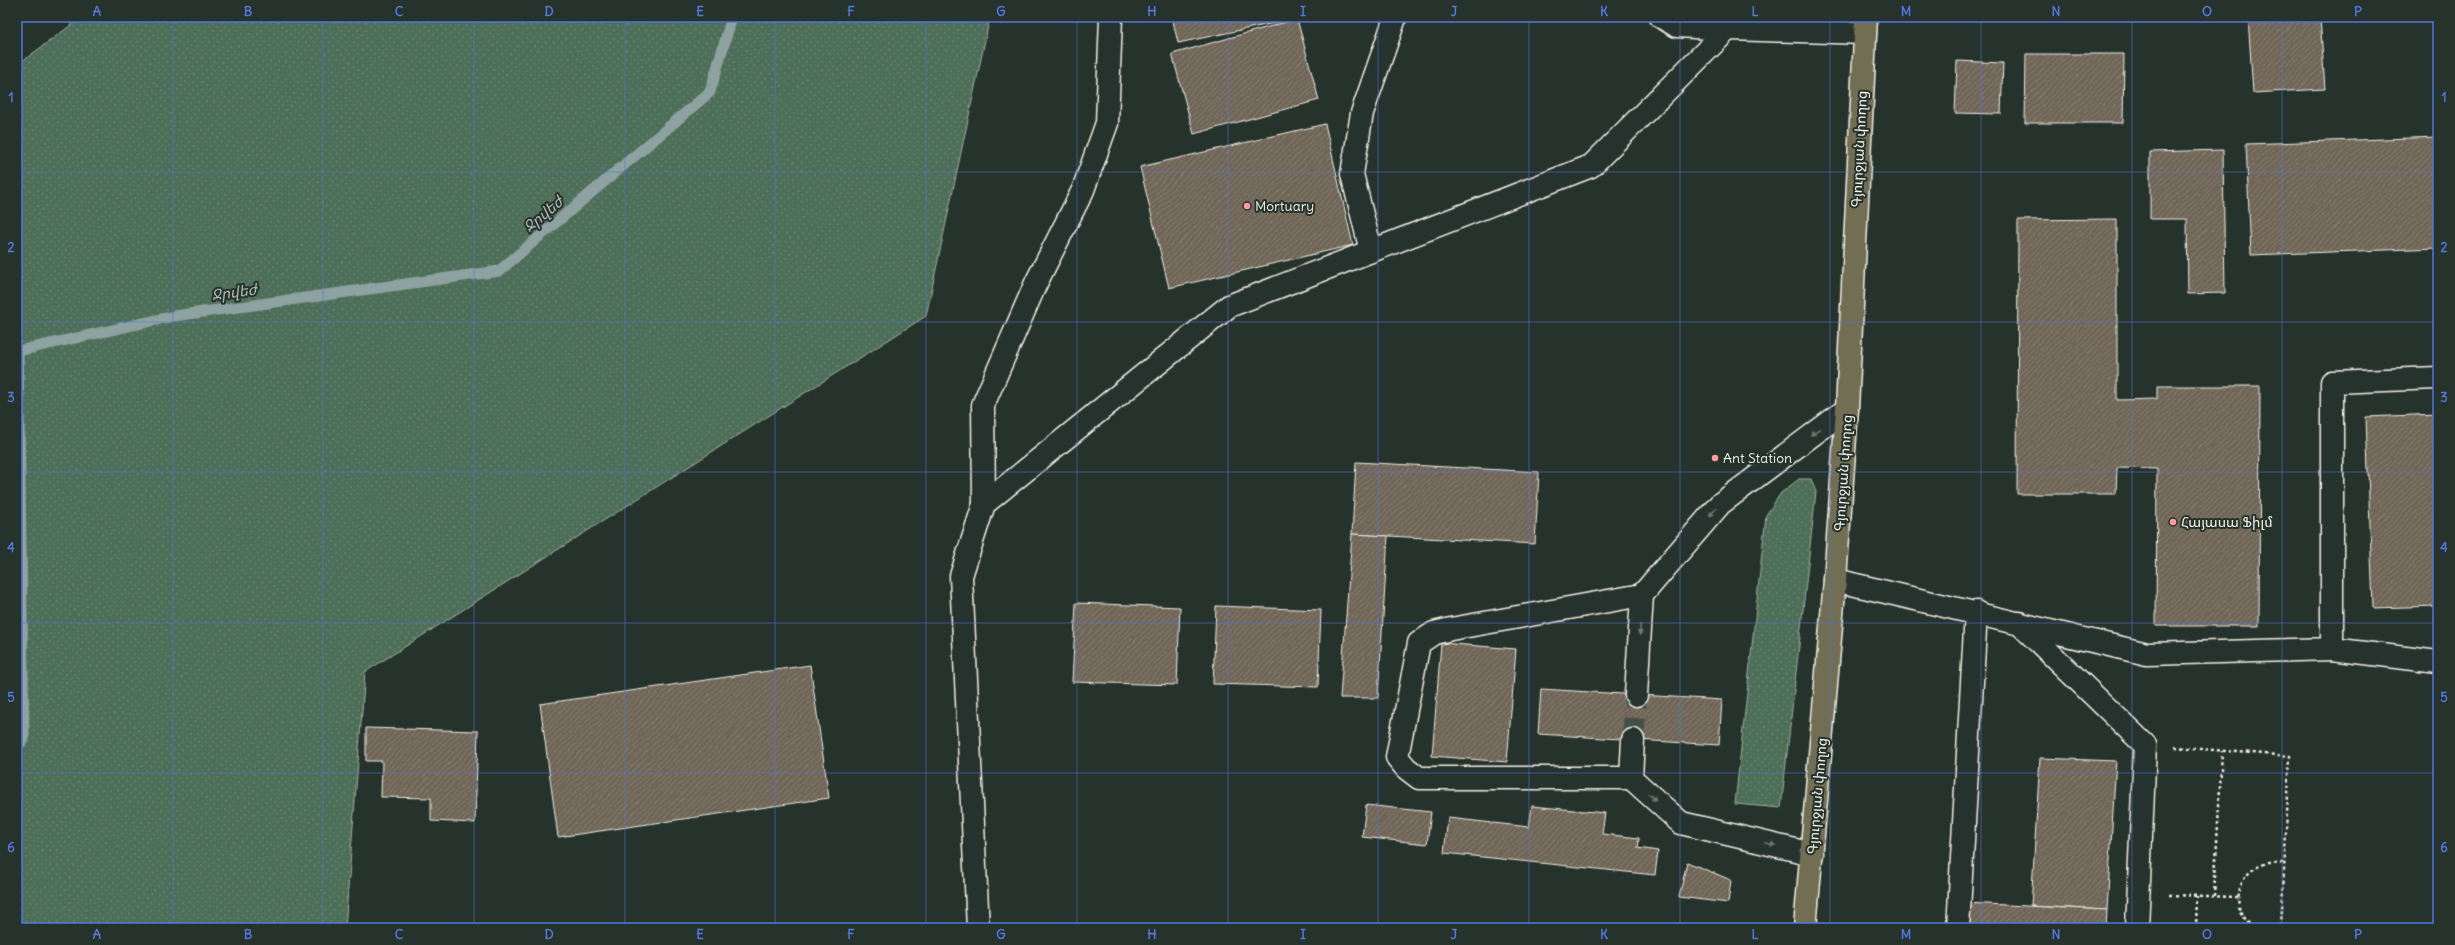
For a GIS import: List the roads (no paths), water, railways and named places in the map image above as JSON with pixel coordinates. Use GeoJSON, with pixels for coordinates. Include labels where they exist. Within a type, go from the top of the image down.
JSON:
{"type":"FeatureCollection","features":[{"type":"Feature","properties":{"kind":"main road","name":"Գյուրջյան փողոց"},"geometry":{"type":"LineString","coordinates":[[1805,928],[1836,580],[1847,409],[1865,25]]}},
{"type":"Feature","properties":{"kind":"lane"},"geometry":{"type":"LineString","coordinates":[[978,928],[961,576],[984,504],[982,405],[1036,283],[1083,190],[1107,123],[1111,17]]}},
{"type":"Feature","properties":{"kind":"lane"},"geometry":{"type":"LineString","coordinates":[[1661,17],[1677,26],[1728,29],[1821,24],[1865,25]]}},
{"type":"Feature","properties":{"kind":"lane"},"geometry":{"type":"LineString","coordinates":[[1371,251],[1352,174],[1362,113],[1394,21]]}},
{"type":"Feature","properties":{"kind":"lane"},"geometry":{"type":"LineString","coordinates":[[984,504],[1229,306],[1591,166],[1728,29]]}},
{"type":"Feature","properties":{"kind":"lane"},"geometry":{"type":"LineString","coordinates":[[2332,649],[2332,382],[2438,378]]}},
{"type":"Feature","properties":{"kind":"lane"},"geometry":{"type":"LineString","coordinates":[[1636,695],[1642,595],[1720,504],[1847,409]]}},
{"type":"Feature","properties":{"kind":"lane"},"geometry":{"type":"LineString","coordinates":[[1836,580],[1976,612],[2147,654],[2332,649],[2438,662]]}},
{"type":"Feature","properties":{"kind":"lane"},"geometry":{"type":"LineString","coordinates":[[1642,595],[1451,628],[1434,633],[1419,642],[1397,757],[1406,768],[1419,778],[1630,778],[1681,823],[1812,854]]}},
{"type":"Feature","properties":{"kind":"lane"},"geometry":{"type":"LineString","coordinates":[[1958,928],[1976,612]]}},
{"type":"Feature","properties":{"kind":"lane"},"geometry":{"type":"LineString","coordinates":[[2018,622],[2145,745],[2137,928]]}},
{"type":"Feature","properties":{"kind":"lane"},"geometry":{"type":"LineString","coordinates":[[1630,778],[1633,740]]}},
{"type":"Feature","properties":{"kind":"waterway","name":"Ջրվեժ"},"geometry":{"type":"LineString","coordinates":[[17,746],[24,739],[18,351],[174,316],[499,271],[710,92],[732,17]]}},
{"type":"Feature","properties":{"kind":"tunnel"},"geometry":{"type":"LineString","coordinates":[[1633,740],[1636,695]]}},
{"type":"Feature","properties":{"kind":"place","name":"Mortuary"},"geometry":{"type":"Point","coordinates":[1247,206]}},
{"type":"Feature","properties":{"kind":"place","name":"Ant Station"},"geometry":{"type":"Point","coordinates":[1715,458]}},
{"type":"Feature","properties":{"kind":"place","name":"Հայասա Ֆիլմ"},"geometry":{"type":"Point","coordinates":[2173,522]}}]}
